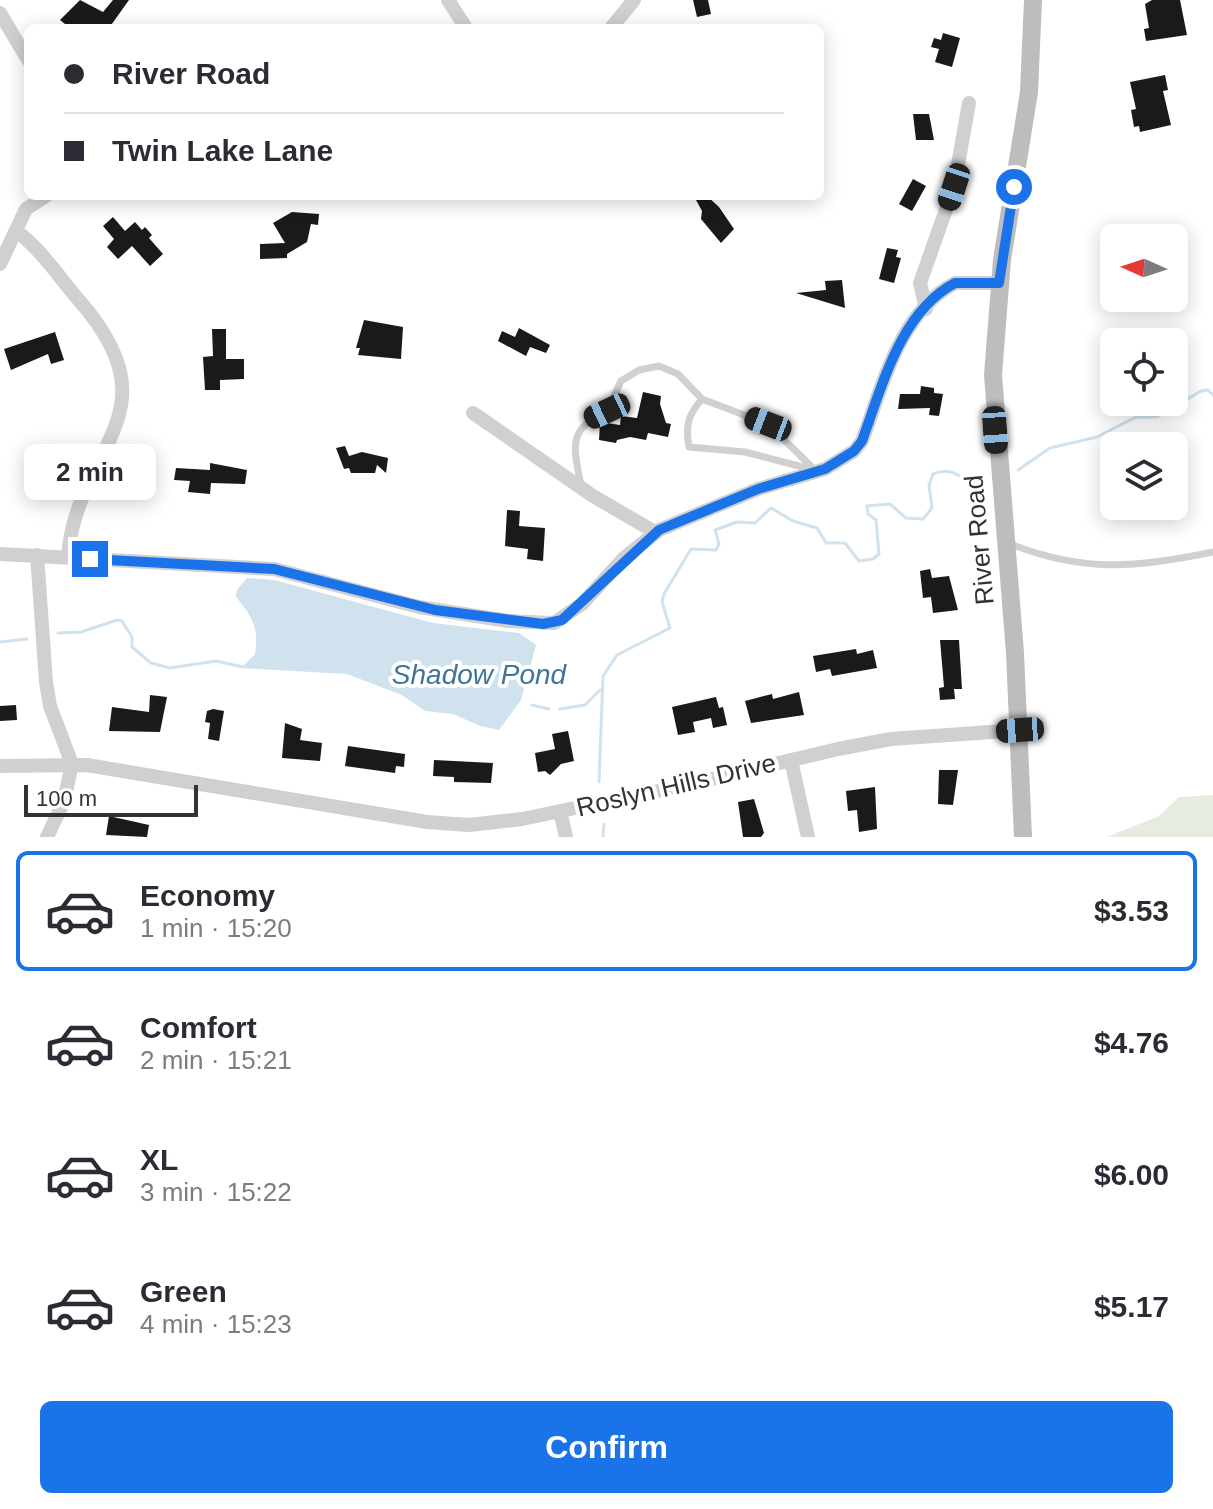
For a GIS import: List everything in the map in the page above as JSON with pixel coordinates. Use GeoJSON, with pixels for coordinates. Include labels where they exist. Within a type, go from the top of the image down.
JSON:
{"type":"FeatureCollection","features":[{"type":"Feature","properties":{"kind":"main road","name":"River Road"},"geometry":{"type":"LineString","coordinates":[[1023,837],[1020,730],[994,411],[999,283],[1025,128],[1033,0]]}},
{"type":"Feature","properties":{"kind":"street"},"geometry":{"type":"LineString","coordinates":[[448,0],[463,24]]}},
{"type":"Feature","properties":{"kind":"street"},"geometry":{"type":"LineString","coordinates":[[614,24],[634,0]]}},
{"type":"Feature","properties":{"kind":"street"},"geometry":{"type":"LineString","coordinates":[[0,13],[24,53]]}},
{"type":"Feature","properties":{"kind":"street"},"geometry":{"type":"LineString","coordinates":[[926,309],[920,283],[954,187],[969,103]]}},
{"type":"Feature","properties":{"kind":"street"},"geometry":{"type":"LineString","coordinates":[[0,264],[28,205],[38,200]]}},
{"type":"Feature","properties":{"kind":"street"},"geometry":{"type":"LineString","coordinates":[[16,231],[106,331],[121,367],[115,429],[75,515],[68,556]]}},
{"type":"Feature","properties":{"kind":"street"},"geometry":{"type":"LineString","coordinates":[[0,554],[274,569],[419,607],[543,624],[568,615],[655,532],[709,507],[834,465],[858,447],[891,359],[926,309],[955,283],[999,283]]}},
{"type":"Feature","properties":{"kind":"street"},"geometry":{"type":"LineString","coordinates":[[473,413],[581,488],[655,532]]}},
{"type":"Feature","properties":{"kind":"street"},"geometry":{"type":"LineString","coordinates":[[37,555],[50,706],[72,764],[64,801],[47,837]]}},
{"type":"Feature","properties":{"kind":"street","name":"Roslyn Hills Drive"},"geometry":{"type":"LineString","coordinates":[[0,766],[72,764],[427,822],[492,823],[891,739],[1020,730]]}},
{"type":"Feature","properties":{"kind":"street"},"geometry":{"type":"LineString","coordinates":[[791,760],[808,837]]}},
{"type":"Feature","properties":{"kind":"street"},"geometry":{"type":"LineString","coordinates":[[560,811],[566,837]]}},
{"type":"Feature","properties":{"kind":"lane"},"geometry":{"type":"LineString","coordinates":[[581,488],[576,435],[584,422],[607,411],[621,381],[639,370],[659,366],[678,374],[702,399],[768,424],[816,472]]}},
{"type":"Feature","properties":{"kind":"lane"},"geometry":{"type":"LineString","coordinates":[[702,399],[690,413],[686,432],[689,447],[745,452],[793,462],[816,472]]}},
{"type":"Feature","properties":{"kind":"lane"},"geometry":{"type":"LineString","coordinates":[[1006,543],[1048,559],[1102,565],[1146,566],[1213,552]]}},
{"type":"Feature","properties":{"kind":"shaded area"},"geometry":{"type":"Polygon","coordinates":[[[1213,795],[1213,837],[1107,837],[1159,816],[1179,797],[1213,795]]]}},
{"type":"Feature","properties":{"kind":"water","name":"Shadow Pond"},"geometry":{"type":"Polygon","coordinates":[[[247,578],[274,580],[433,623],[519,633],[536,645],[521,700],[499,730],[480,726],[453,714],[425,711],[402,695],[347,674],[241,668],[255,654],[256,645],[253,624],[236,597],[237,590],[247,578]]]}},
{"type":"Feature","properties":{"kind":"building"},"geometry":{"type":"Polygon","coordinates":[[[80,0],[103,12],[113,0],[129,0],[112,24],[65,24],[60,20],[80,0]]]}},
{"type":"Feature","properties":{"kind":"building"},"geometry":{"type":"Polygon","coordinates":[[[693,0],[708,0],[711,14],[697,17],[693,0]]]}},
{"type":"Feature","properties":{"kind":"building"},"geometry":{"type":"Polygon","coordinates":[[[1152,0],[1180,0],[1187,35],[1146,41],[1144,29],[1149,28],[1145,4],[1152,0]]]}},
{"type":"Feature","properties":{"kind":"building"},"geometry":{"type":"Polygon","coordinates":[[[943,33],[960,38],[952,67],[935,62],[939,49],[931,47],[934,38],[941,40],[943,33]]]}},
{"type":"Feature","properties":{"kind":"building"},"geometry":{"type":"Polygon","coordinates":[[[1165,75],[1168,90],[1163,91],[1171,125],[1140,132],[1139,126],[1134,127],[1131,110],[1136,109],[1130,82],[1165,75]]]}},
{"type":"Feature","properties":{"kind":"building"},"geometry":{"type":"Polygon","coordinates":[[[913,114],[929,114],[934,140],[916,140],[913,114]]]}},
{"type":"Feature","properties":{"kind":"building"},"geometry":{"type":"Polygon","coordinates":[[[913,179],[926,186],[912,211],[899,204],[913,179]]]}},
{"type":"Feature","properties":{"kind":"building"},"geometry":{"type":"Polygon","coordinates":[[[696,200],[711,200],[734,229],[721,243],[701,219],[702,211],[696,200]]]}},
{"type":"Feature","properties":{"kind":"building"},"geometry":{"type":"Polygon","coordinates":[[[292,212],[319,214],[318,225],[311,224],[307,242],[287,254],[287,258],[260,259],[260,244],[285,243],[273,223],[292,212]]]}},
{"type":"Feature","properties":{"kind":"building"},"geometry":{"type":"Polygon","coordinates":[[[113,217],[125,231],[135,222],[142,230],[145,227],[152,235],[149,238],[163,254],[150,266],[132,246],[118,259],[107,247],[114,239],[103,226],[113,217]]]}},
{"type":"Feature","properties":{"kind":"building"},"geometry":{"type":"Polygon","coordinates":[[[887,248],[898,250],[896,257],[901,258],[894,283],[879,279],[887,248]]]}},
{"type":"Feature","properties":{"kind":"building"},"geometry":{"type":"Polygon","coordinates":[[[842,280],[845,308],[796,293],[826,290],[825,281],[842,280]]]}},
{"type":"Feature","properties":{"kind":"building"},"geometry":{"type":"Polygon","coordinates":[[[364,320],[403,327],[401,359],[358,355],[360,348],[356,348],[364,320]]]}},
{"type":"Feature","properties":{"kind":"building"},"geometry":{"type":"Polygon","coordinates":[[[519,328],[550,345],[546,353],[530,347],[526,356],[498,341],[502,331],[515,337],[519,328]]]}},
{"type":"Feature","properties":{"kind":"building"},"geometry":{"type":"Polygon","coordinates":[[[212,329],[226,329],[226,359],[244,359],[244,379],[220,380],[220,390],[205,390],[203,357],[213,356],[212,329]]]}},
{"type":"Feature","properties":{"kind":"building"},"geometry":{"type":"Polygon","coordinates":[[[55,332],[64,360],[51,364],[48,354],[11,370],[4,349],[55,332]]]}},
{"type":"Feature","properties":{"kind":"building"},"geometry":{"type":"Polygon","coordinates":[[[921,386],[934,388],[934,393],[943,394],[939,416],[929,415],[930,408],[898,409],[900,394],[920,394],[921,386]]]}},
{"type":"Feature","properties":{"kind":"building"},"geometry":{"type":"Polygon","coordinates":[[[643,392],[661,396],[660,404],[666,423],[671,424],[668,437],[648,433],[646,440],[630,437],[616,443],[599,440],[600,422],[620,425],[621,416],[637,418],[643,392]]]}},
{"type":"Feature","properties":{"kind":"building"},"geometry":{"type":"Polygon","coordinates":[[[345,446],[349,456],[362,452],[388,458],[386,473],[377,465],[375,473],[351,473],[349,468],[344,469],[336,448],[345,446]]]}},
{"type":"Feature","properties":{"kind":"building"},"geometry":{"type":"Polygon","coordinates":[[[210,463],[247,470],[245,484],[211,483],[210,494],[188,492],[190,481],[174,480],[176,468],[210,470],[210,463]]]}},
{"type":"Feature","properties":{"kind":"building"},"geometry":{"type":"Polygon","coordinates":[[[507,510],[520,511],[519,526],[545,528],[543,561],[527,559],[528,549],[505,546],[507,510]]]}},
{"type":"Feature","properties":{"kind":"building"},"geometry":{"type":"Polygon","coordinates":[[[930,569],[932,578],[949,576],[958,610],[933,613],[931,597],[923,598],[920,571],[930,569]]]}},
{"type":"Feature","properties":{"kind":"building"},"geometry":{"type":"Polygon","coordinates":[[[940,640],[959,640],[962,689],[954,689],[955,699],[940,700],[939,688],[944,687],[940,640]]]}},
{"type":"Feature","properties":{"kind":"building"},"geometry":{"type":"Polygon","coordinates":[[[856,649],[857,654],[873,650],[877,668],[832,676],[830,669],[816,672],[813,656],[856,649]]]}},
{"type":"Feature","properties":{"kind":"building"},"geometry":{"type":"Polygon","coordinates":[[[799,692],[804,715],[751,723],[745,701],[772,694],[773,699],[799,692]]]}},
{"type":"Feature","properties":{"kind":"building"},"geometry":{"type":"Polygon","coordinates":[[[150,695],[167,697],[160,732],[109,731],[112,707],[149,712],[150,695]]]}},
{"type":"Feature","properties":{"kind":"building"},"geometry":{"type":"Polygon","coordinates":[[[716,697],[719,708],[723,707],[727,725],[713,728],[711,718],[693,722],[695,732],[678,735],[672,707],[716,697]]]}},
{"type":"Feature","properties":{"kind":"building"},"geometry":{"type":"Polygon","coordinates":[[[16,705],[17,720],[0,721],[0,706],[16,705]]]}},
{"type":"Feature","properties":{"kind":"building"},"geometry":{"type":"Polygon","coordinates":[[[207,711],[224,711],[219,741],[208,739],[210,723],[205,722],[207,711]]]}},
{"type":"Feature","properties":{"kind":"building"},"geometry":{"type":"Polygon","coordinates":[[[285,723],[302,729],[300,740],[322,743],[320,761],[282,758],[285,723]]]}},
{"type":"Feature","properties":{"kind":"building"},"geometry":{"type":"Polygon","coordinates":[[[568,731],[574,761],[561,764],[550,775],[545,771],[538,772],[535,753],[555,749],[552,734],[568,731]]]}},
{"type":"Feature","properties":{"kind":"building"},"geometry":{"type":"Polygon","coordinates":[[[348,746],[405,754],[404,767],[396,766],[395,773],[345,766],[348,746]]]}},
{"type":"Feature","properties":{"kind":"building"},"geometry":{"type":"Polygon","coordinates":[[[434,760],[493,763],[491,783],[454,782],[454,777],[433,776],[434,760]]]}},
{"type":"Feature","properties":{"kind":"building"},"geometry":{"type":"Polygon","coordinates":[[[939,770],[958,770],[953,805],[938,804],[939,770]]]}},
{"type":"Feature","properties":{"kind":"building"},"geometry":{"type":"Polygon","coordinates":[[[875,787],[877,829],[859,832],[857,810],[848,811],[846,791],[875,787]]]}},
{"type":"Feature","properties":{"kind":"building"},"geometry":{"type":"Polygon","coordinates":[[[754,799],[764,833],[761,837],[743,837],[738,802],[754,799]]]}},
{"type":"Feature","properties":{"kind":"building"},"geometry":{"type":"Polygon","coordinates":[[[109,816],[149,825],[147,837],[106,835],[109,816]]]}},
{"type":"Feature","properties":{"kind":"waterway"},"geometry":{"type":"LineString","coordinates":[[1018,470],[1050,448],[1097,437],[1136,417],[1157,417],[1201,391],[1208,390],[1213,395]]}},
{"type":"Feature","properties":{"kind":"waterway"},"geometry":{"type":"LineString","coordinates":[[599,782],[603,676],[617,655],[670,628],[662,602],[664,594],[691,549],[716,550],[719,544],[715,530],[737,522],[755,523],[771,508],[793,521],[817,528],[826,543],[845,543],[859,561],[873,559],[879,554],[876,520],[868,514],[867,506],[890,504],[906,518],[923,519],[932,508],[929,485],[933,474],[954,473],[970,482],[984,485]]}},
{"type":"Feature","properties":{"kind":"waterway"},"geometry":{"type":"LineString","coordinates":[[58,633],[81,632],[117,620],[122,621],[132,637],[132,647],[151,663],[170,668],[216,661],[243,667]]}},
{"type":"Feature","properties":{"kind":"waterway"},"geometry":{"type":"LineString","coordinates":[[0,642],[27,639]]}},
{"type":"Feature","properties":{"kind":"waterway"},"geometry":{"type":"LineString","coordinates":[[560,709],[585,705],[600,690]]}},
{"type":"Feature","properties":{"kind":"waterway"},"geometry":{"type":"LineString","coordinates":[[532,705],[549,709]]}},
{"type":"Feature","properties":{"kind":"waterway"},"geometry":{"type":"LineString","coordinates":[[603,837],[604,824]]}},
{"type":"Feature","properties":{"kind":"route"},"geometry":{"type":"LineString","coordinates":[[90,559],[274,569],[435,610],[543,624],[562,620],[582,604],[624,558],[659,530],[709,507],[825,469],[854,451],[862,441],[891,359],[926,309],[955,283],[999,283],[1014,187]]}}]}
